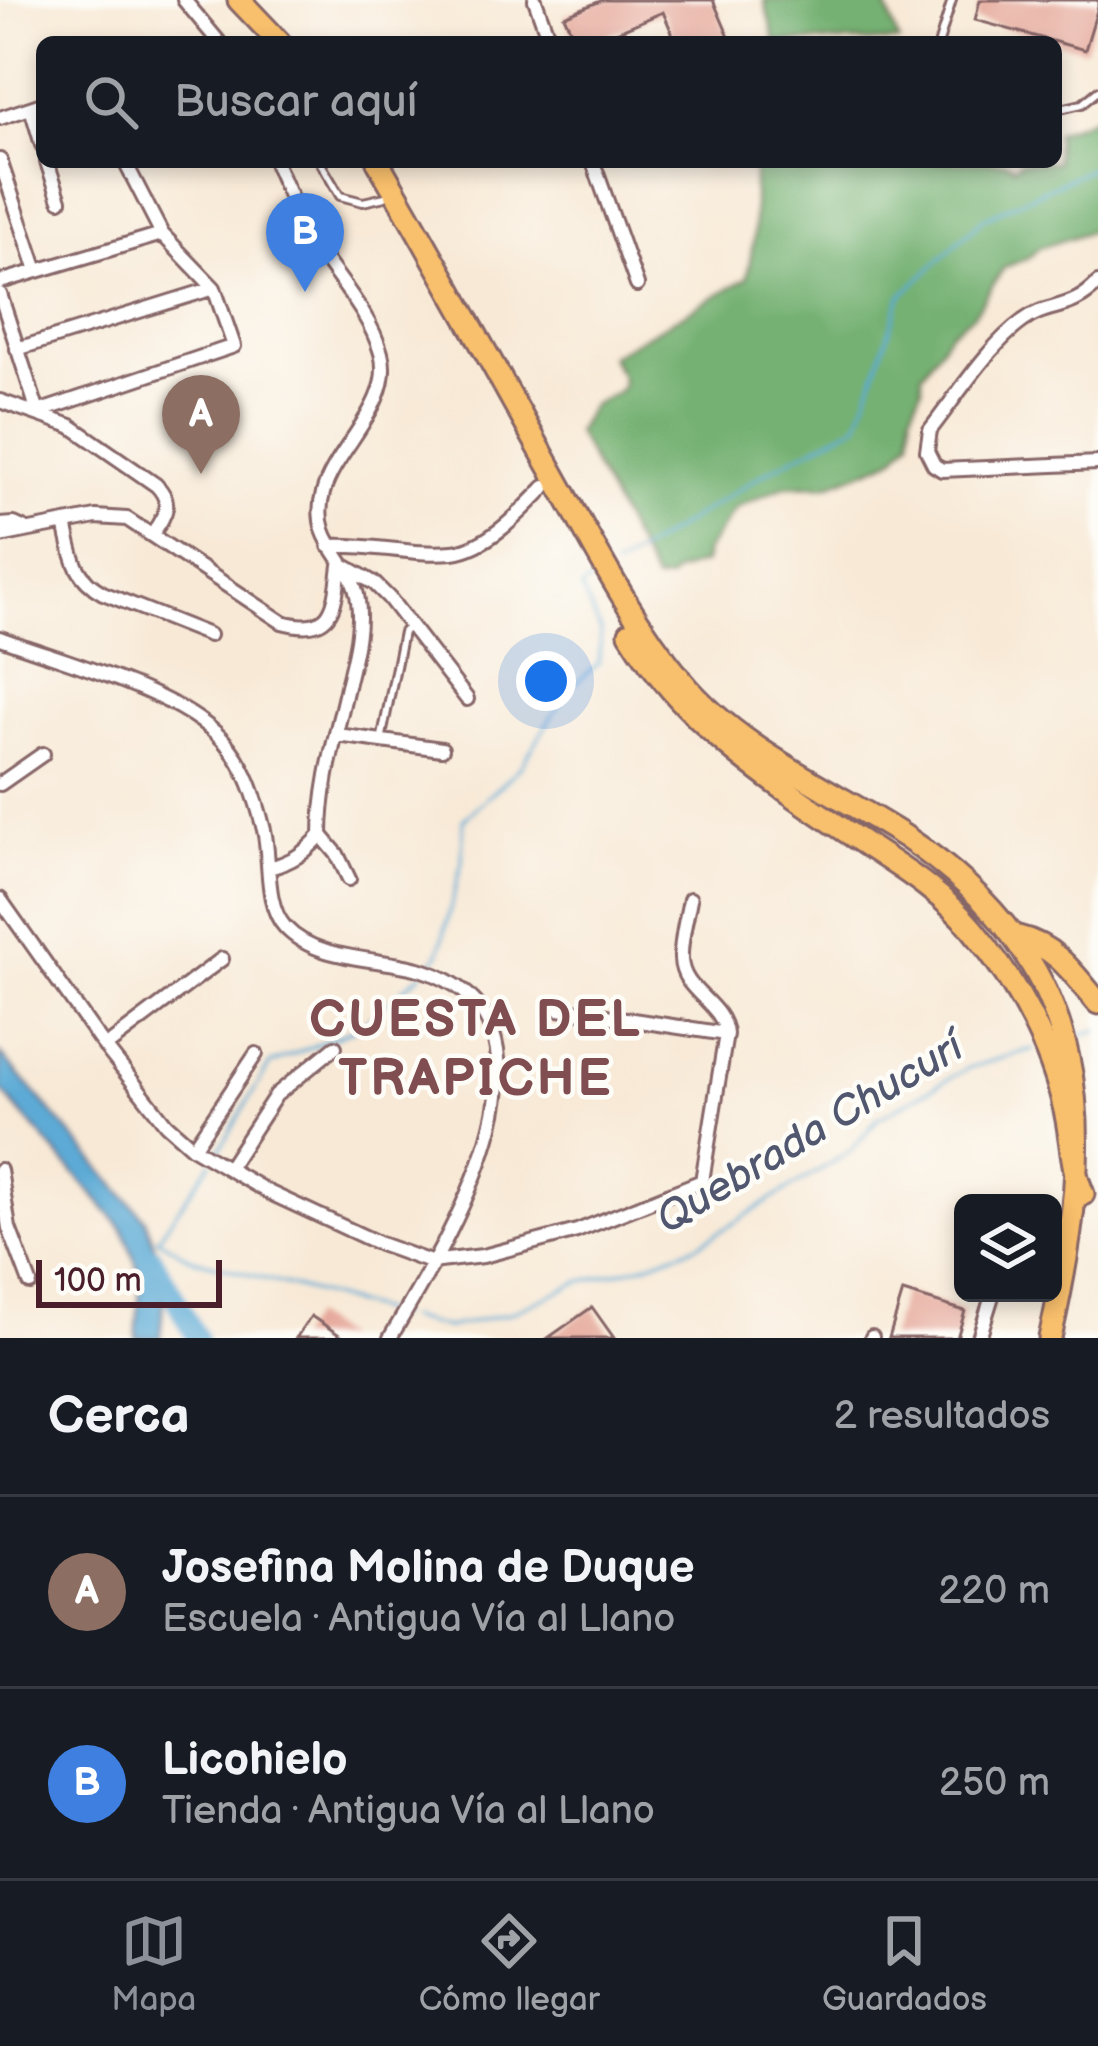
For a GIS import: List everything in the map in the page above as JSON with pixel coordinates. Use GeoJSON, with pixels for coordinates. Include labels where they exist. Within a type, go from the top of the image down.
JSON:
{"type":"FeatureCollection","features":[{"type":"Feature","properties":{"kind":"highway"},"geometry":{"type":"LineString","coordinates":[[239,0],[273,36]]}},
{"type":"Feature","properties":{"kind":"highway"},"geometry":{"type":"LineString","coordinates":[[255,0],[288,36]]}},
{"type":"Feature","properties":{"kind":"highway"},"geometry":{"type":"LineString","coordinates":[[368,168],[640,650],[697,720],[730,750],[945,900],[1015,985],[1054,1066],[1069,1124],[1072,1171],[1090,1192]]}},
{"type":"Feature","properties":{"kind":"highway"},"geometry":{"type":"LineString","coordinates":[[381,168],[628,609],[685,686],[753,742],[906,838],[972,891],[1018,937],[1065,1016],[1079,1060],[1090,1192],[1050,1338]]}},
{"type":"Feature","properties":{"kind":"highway"},"geometry":{"type":"LineString","coordinates":[[1018,937],[1040,942],[1058,956],[1098,1003]]}},
{"type":"Feature","properties":{"kind":"street"},"geometry":{"type":"LineString","coordinates":[[184,0],[214,36]]}},
{"type":"Feature","properties":{"kind":"street"},"geometry":{"type":"LineString","coordinates":[[535,0],[548,36]]}},
{"type":"Feature","properties":{"kind":"street"},"geometry":{"type":"LineString","coordinates":[[0,118],[36,106]]}},
{"type":"Feature","properties":{"kind":"street"},"geometry":{"type":"LineString","coordinates":[[0,160],[37,272]]}},
{"type":"Feature","properties":{"kind":"street"},"geometry":{"type":"LineString","coordinates":[[49,168],[59,200]]}},
{"type":"Feature","properties":{"kind":"street"},"geometry":{"type":"LineString","coordinates":[[38,412],[234,346],[214,288],[162,234],[128,168]]}},
{"type":"Feature","properties":{"kind":"street"},"geometry":{"type":"LineString","coordinates":[[278,168],[382,356],[383,375],[376,398],[324,488],[319,513],[329,546],[354,583],[359,604],[356,647],[321,797],[321,835],[349,879]]}},
{"type":"Feature","properties":{"kind":"street"},"geometry":{"type":"LineString","coordinates":[[595,168],[637,285]]}},
{"type":"Feature","properties":{"kind":"street"},"geometry":{"type":"LineString","coordinates":[[0,283],[162,234]]}},
{"type":"Feature","properties":{"kind":"street"},"geometry":{"type":"LineString","coordinates":[[1098,283],[1082,298],[1024,319],[1013,329],[929,430],[927,441],[934,466],[941,470],[1098,463]]}},
{"type":"Feature","properties":{"kind":"street"},"geometry":{"type":"LineString","coordinates":[[17,349],[214,288]]}},
{"type":"Feature","properties":{"kind":"street"},"geometry":{"type":"LineString","coordinates":[[0,295],[38,412]]}},
{"type":"Feature","properties":{"kind":"street"},"geometry":{"type":"LineString","coordinates":[[0,401],[71,426],[116,454],[166,495],[168,507],[152,533]]}},
{"type":"Feature","properties":{"kind":"street"},"geometry":{"type":"LineString","coordinates":[[329,546],[454,552],[494,533],[545,487]]}},
{"type":"Feature","properties":{"kind":"street"},"geometry":{"type":"LineString","coordinates":[[0,536],[96,517],[128,519],[282,622],[302,627],[321,622],[333,609],[340,563]]}},
{"type":"Feature","properties":{"kind":"street"},"geometry":{"type":"LineString","coordinates":[[65,523],[74,568],[94,589],[209,635]]}},
{"type":"Feature","properties":{"kind":"street"},"geometry":{"type":"LineString","coordinates":[[0,525],[14,524],[26,530]]}},
{"type":"Feature","properties":{"kind":"street"},"geometry":{"type":"LineString","coordinates":[[340,563],[374,583],[467,699]]}},
{"type":"Feature","properties":{"kind":"street"},"geometry":{"type":"LineString","coordinates":[[0,638],[60,657],[200,719],[222,740],[250,782],[266,837],[281,923],[303,942],[433,974],[463,990],[491,1028],[502,1072],[491,1131],[390,1338]]}},
{"type":"Feature","properties":{"kind":"street"},"geometry":{"type":"LineString","coordinates":[[337,735],[442,748]]}},
{"type":"Feature","properties":{"kind":"street"},"geometry":{"type":"LineString","coordinates":[[0,784],[43,754]]}},
{"type":"Feature","properties":{"kind":"street"},"geometry":{"type":"LineString","coordinates":[[268,868],[289,863],[321,835]]}},
{"type":"Feature","properties":{"kind":"street"},"geometry":{"type":"LineString","coordinates":[[0,899],[105,1047],[166,1124],[193,1148],[324,1219],[430,1262],[483,1256],[577,1232],[702,1181],[726,1034],[725,1022],[694,988],[680,962],[690,898]]}},
{"type":"Feature","properties":{"kind":"street"},"geometry":{"type":"LineString","coordinates":[[105,1047],[222,959]]}},
{"type":"Feature","properties":{"kind":"street"},"geometry":{"type":"LineString","coordinates":[[559,1009],[726,1034]]}},
{"type":"Feature","properties":{"kind":"street"},"geometry":{"type":"LineString","coordinates":[[229,1167],[276,1095],[335,1047]]}},
{"type":"Feature","properties":{"kind":"street"},"geometry":{"type":"LineString","coordinates":[[193,1148],[256,1054]]}},
{"type":"Feature","properties":{"kind":"street"},"geometry":{"type":"LineString","coordinates":[[0,1170],[9,1228],[31,1282]]}},
{"type":"Feature","properties":{"kind":"street"},"geometry":{"type":"LineString","coordinates":[[979,1338],[990,1302]]}},
{"type":"Feature","properties":{"kind":"lane"},"geometry":{"type":"LineString","coordinates":[[941,36],[952,0]]}},
{"type":"Feature","properties":{"kind":"lane"},"geometry":{"type":"LineString","coordinates":[[1062,109],[1082,104],[1098,91]]}},
{"type":"Feature","properties":{"kind":"lane"},"geometry":{"type":"LineString","coordinates":[[324,168],[340,196],[363,202],[385,197]]}},
{"type":"Feature","properties":{"kind":"lane"},"geometry":{"type":"LineString","coordinates":[[381,741],[403,632],[410,626]]}},
{"type":"Feature","properties":{"kind":"green space"},"geometry":{"type":"Polygon","coordinates":[[[764,0],[884,0],[897,36],[773,36],[764,0]]]}},
{"type":"Feature","properties":{"kind":"green space"},"geometry":{"type":"Polygon","coordinates":[[[1098,116],[1098,229],[1039,248],[1004,268],[974,314],[951,331],[922,374],[922,388],[911,413],[911,439],[893,459],[828,485],[785,486],[736,508],[706,551],[704,563],[676,572],[669,580],[655,581],[576,432],[591,407],[622,386],[610,356],[747,278],[754,237],[754,168],[1062,168],[1062,130],[1098,116]]]}},
{"type":"Feature","properties":{"kind":"water"},"geometry":{"type":"Polygon","coordinates":[[[0,1053],[145,1219],[162,1277],[160,1338],[136,1338],[141,1277],[123,1229],[0,1089],[0,1053]]]}},
{"type":"Feature","properties":{"kind":"building"},"geometry":{"type":"Polygon","coordinates":[[[603,0],[713,0],[728,36],[673,36],[663,12],[607,36],[574,36],[564,16],[603,0]]]}},
{"type":"Feature","properties":{"kind":"building"},"geometry":{"type":"Polygon","coordinates":[[[980,0],[1098,0],[1085,50],[1062,44],[1062,36],[1034,36],[975,20],[980,0]]]}},
{"type":"Feature","properties":{"kind":"building"},"geometry":{"type":"Polygon","coordinates":[[[903,1292],[965,1311],[957,1338],[889,1338],[903,1292]]]}},
{"type":"Feature","properties":{"kind":"building"},"geometry":{"type":"Polygon","coordinates":[[[592,1307],[614,1338],[548,1338],[592,1307]]]}},
{"type":"Feature","properties":{"kind":"building"},"geometry":{"type":"Polygon","coordinates":[[[311,1316],[344,1338],[296,1338],[311,1316]]]}},
{"type":"Feature","properties":{"kind":"waterway"},"geometry":{"type":"LineString","coordinates":[[614,568],[768,471],[858,424],[901,296],[984,218],[1098,165]]}},
{"type":"Feature","properties":{"kind":"waterway"},"geometry":{"type":"LineString","coordinates":[[429,965],[439,954],[462,862],[463,820],[521,766],[569,689],[599,663],[601,631],[581,588],[600,576]]}},
{"type":"Feature","properties":{"kind":"waterway"},"geometry":{"type":"LineString","coordinates":[[217,1154],[270,1064],[359,1027],[422,973]]}},
{"type":"Feature","properties":{"kind":"waterway","name":"Quebrada Chucurí"},"geometry":{"type":"LineString","coordinates":[[1071,1038],[1098,1030]]}},
{"type":"Feature","properties":{"kind":"waterway","name":"Quebrada Chucurí"},"geometry":{"type":"LineString","coordinates":[[408,1318],[447,1328],[510,1313],[579,1282],[696,1246],[851,1151],[878,1118],[968,1068],[1033,1049]]}},
{"type":"Feature","properties":{"kind":"waterway"},"geometry":{"type":"LineString","coordinates":[[158,1238],[211,1162]]}},
{"type":"Feature","properties":{"kind":"waterway","name":"Quebrada Chucurí"},"geometry":{"type":"LineString","coordinates":[[157,1238],[190,1258],[398,1316]]}},
{"type":"Feature","properties":{"kind":"waterway"},"geometry":{"type":"LineString","coordinates":[[152,1257],[197,1338]]}},
{"type":"Feature","properties":{"kind":"place","name":"Licohielo"},"geometry":{"type":"Point","coordinates":[305,292]}},
{"type":"Feature","properties":{"kind":"place","name":"Josefina Molina de Duque"},"geometry":{"type":"Point","coordinates":[201,474]}},
{"type":"Feature","properties":{"kind":"district","name":"CUESTA DEL TRAPICHE"},"geometry":{"type":"Point","coordinates":[476,1049]}}]}
